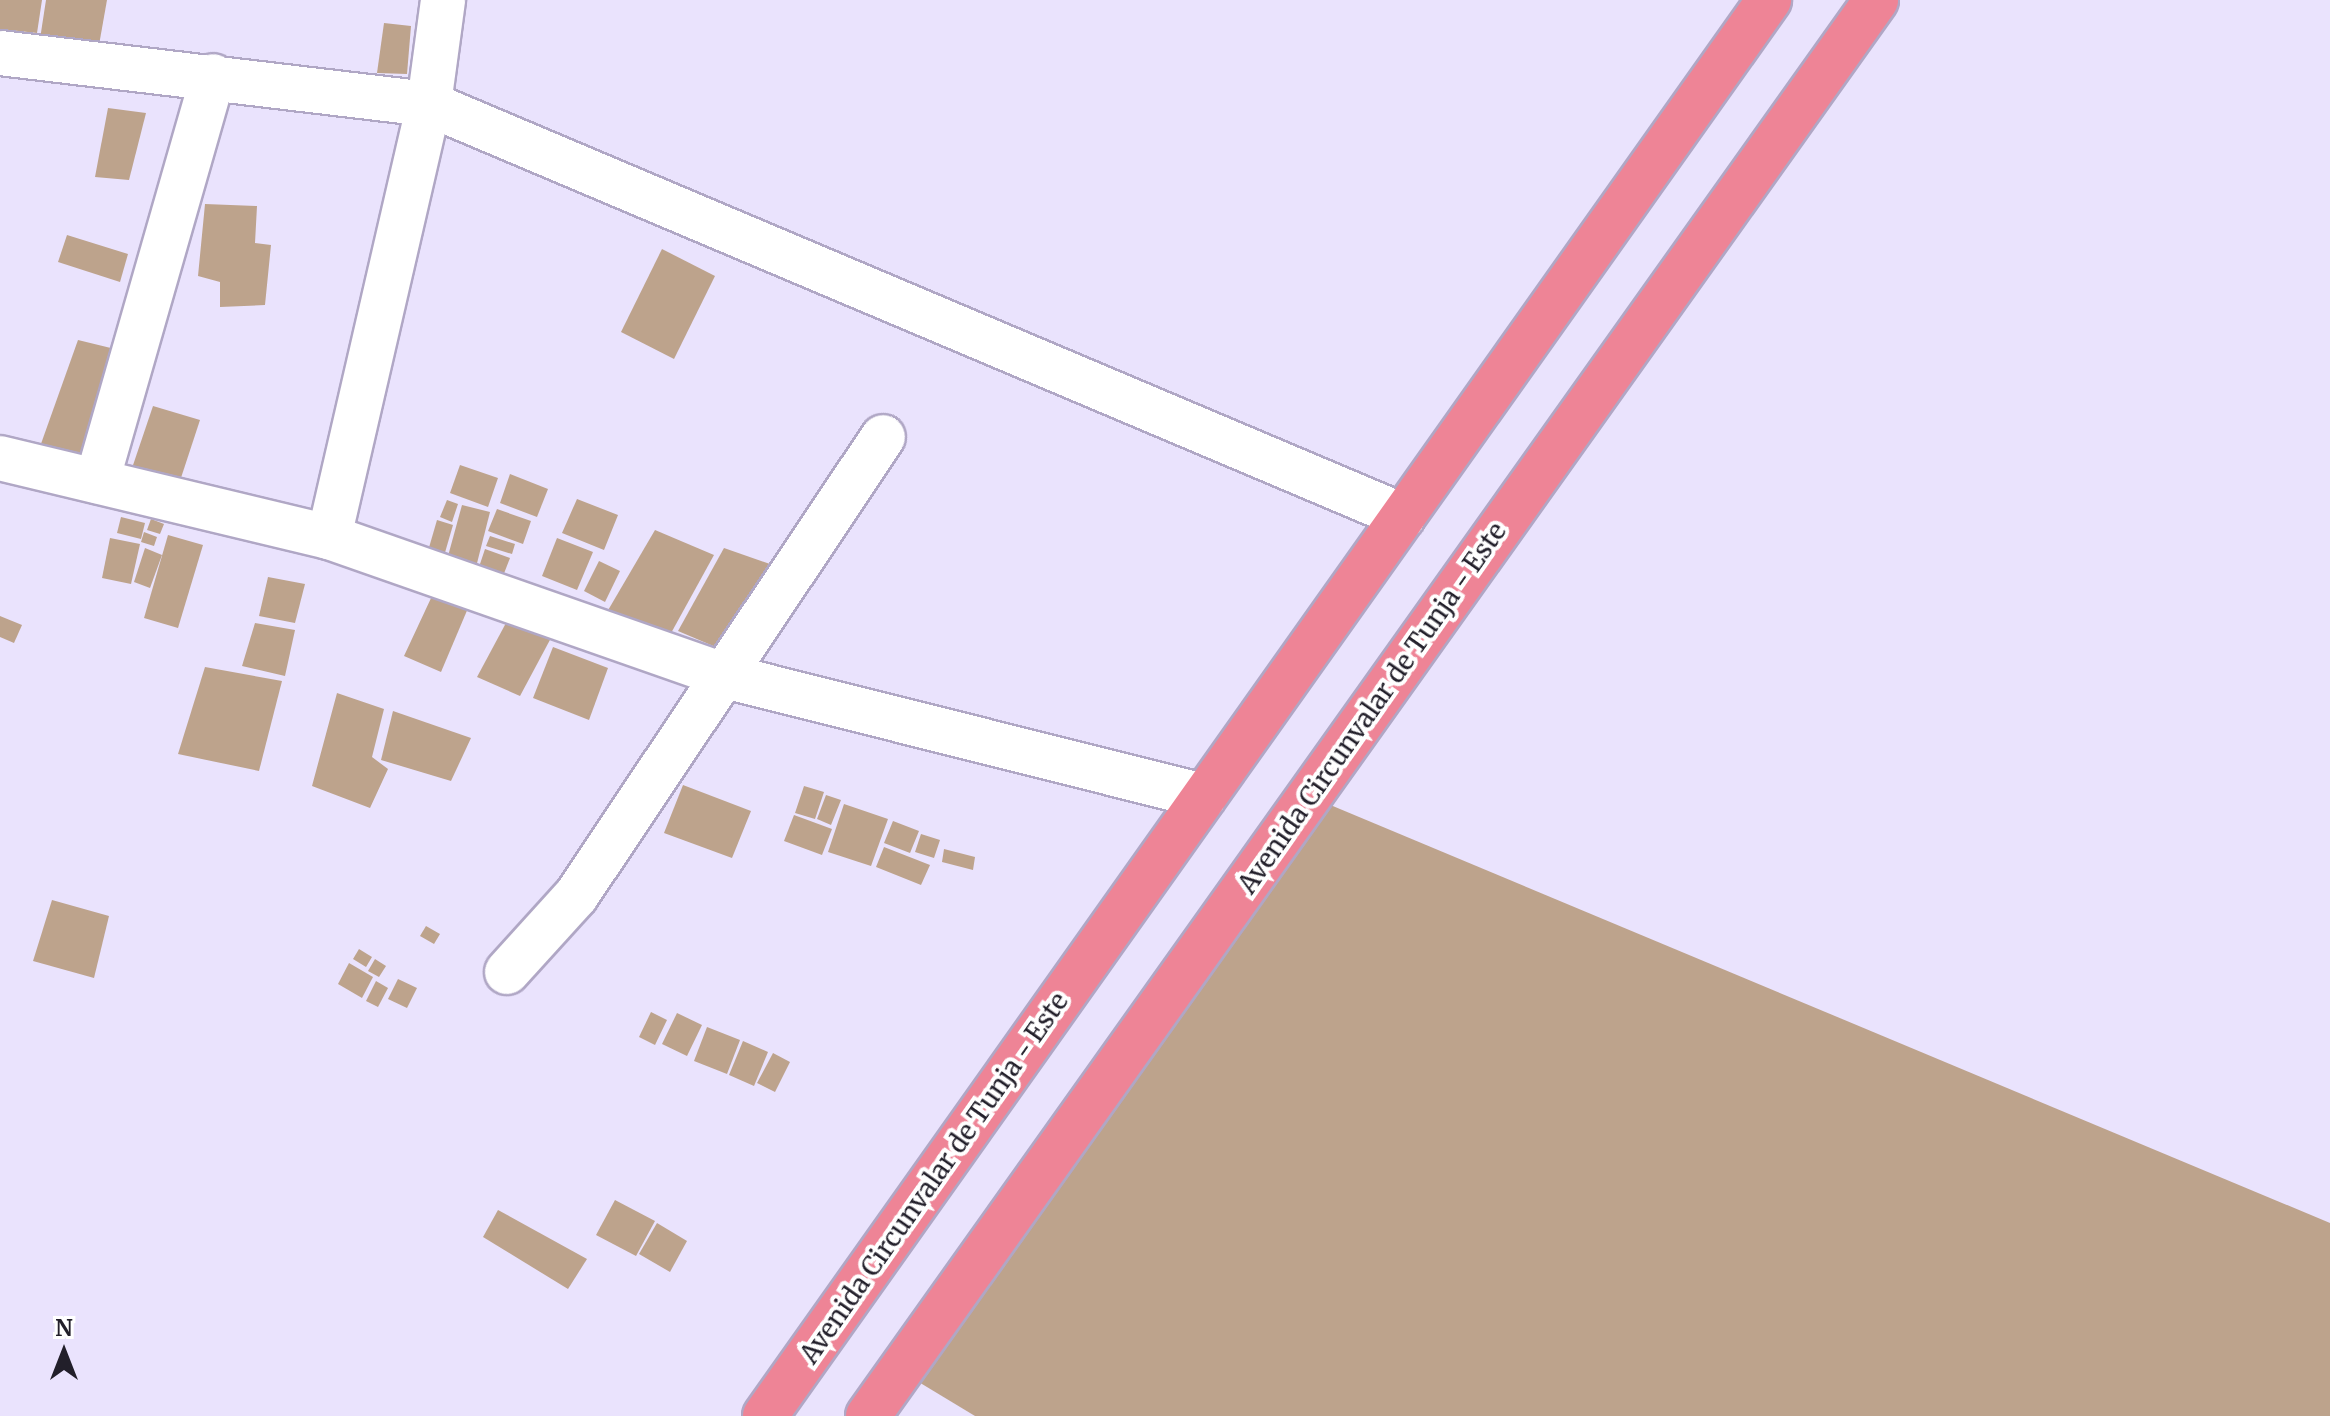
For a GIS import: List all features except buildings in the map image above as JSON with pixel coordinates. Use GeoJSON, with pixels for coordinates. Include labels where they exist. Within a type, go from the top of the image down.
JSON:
{"type":"FeatureCollection","features":[{"type":"Feature","properties":{"kind":"highway","name":"Avenida Circunvalar de Tunja - Este"},"geometry":{"type":"LineString","coordinates":[[765,1416],[1769,0]]}},
{"type":"Feature","properties":{"kind":"highway","name":"Avenida Circunvalar de Tunja - Este"},"geometry":{"type":"LineString","coordinates":[[868,1416],[1876,0]]}},
{"type":"Feature","properties":{"kind":"street"},"geometry":{"type":"LineString","coordinates":[[329,537],[429,104],[443,0]]}},
{"type":"Feature","properties":{"kind":"street"},"geometry":{"type":"LineString","coordinates":[[0,53],[429,104],[1403,516]]}},
{"type":"Feature","properties":{"kind":"street"},"geometry":{"type":"LineString","coordinates":[[97,481],[213,76]]}},
{"type":"Feature","properties":{"kind":"street"},"geometry":{"type":"LineString","coordinates":[[507,972],[576,896],[883,437]]}},
{"type":"Feature","properties":{"kind":"street"},"geometry":{"type":"LineString","coordinates":[[0,458],[329,537],[725,676],[1204,796]]}}]}
